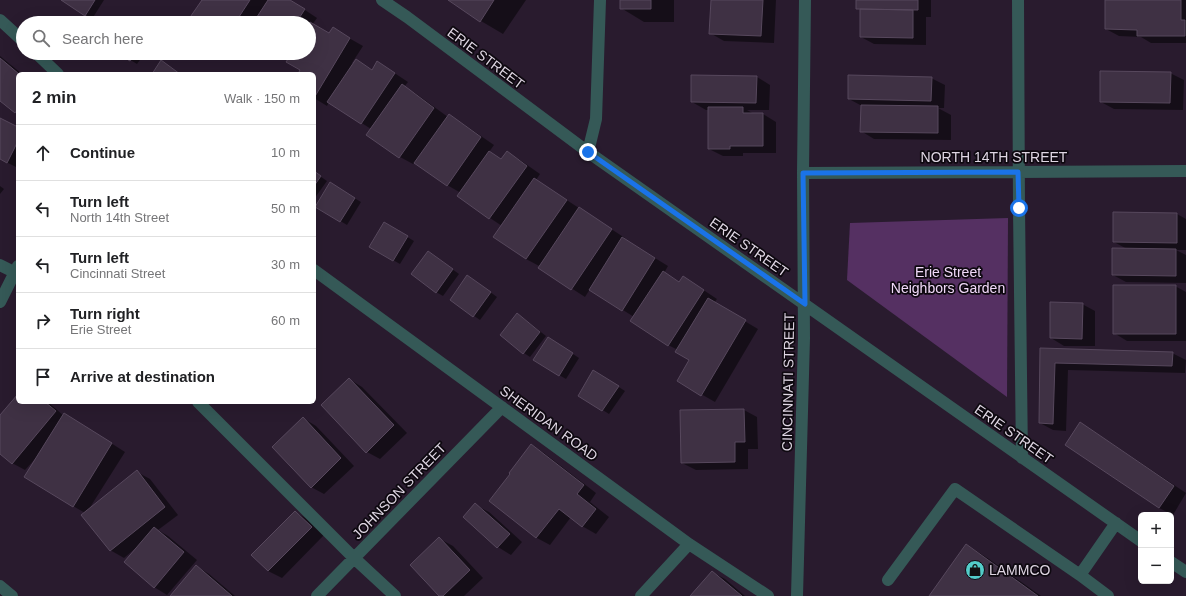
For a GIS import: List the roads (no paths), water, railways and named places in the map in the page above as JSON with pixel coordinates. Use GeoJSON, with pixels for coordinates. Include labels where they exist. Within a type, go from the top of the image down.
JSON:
{"type":"FeatureCollection","features":[{"type":"Feature","properties":{"kind":"street","name":"ERIE STREET"},"geometry":{"type":"LineString","coordinates":[[382,0],[588,152],[1138,539]]}},
{"type":"Feature","properties":{"kind":"street"},"geometry":{"type":"LineString","coordinates":[[588,152],[596,118],[600,0]]}},
{"type":"Feature","properties":{"kind":"street","name":"CINCINNATI STREET"},"geometry":{"type":"LineString","coordinates":[[797,596],[805,304],[803,173],[805,0]]}},
{"type":"Feature","properties":{"kind":"street"},"geometry":{"type":"LineString","coordinates":[[1018,0],[1018,172],[1022,458]]}},
{"type":"Feature","properties":{"kind":"street"},"geometry":{"type":"LineString","coordinates":[[0,20],[16,35]]}},
{"type":"Feature","properties":{"kind":"street"},"geometry":{"type":"LineString","coordinates":[[43,60],[56,72]]}},
{"type":"Feature","properties":{"kind":"street","name":"NORTH 14TH STREET"},"geometry":{"type":"LineString","coordinates":[[803,173],[1186,170]]}},
{"type":"Feature","properties":{"kind":"street"},"geometry":{"type":"LineString","coordinates":[[0,265],[16,271]]}},
{"type":"Feature","properties":{"kind":"street","name":"SHERIDAN ROAD"},"geometry":{"type":"LineString","coordinates":[[316,271],[689,544],[768,596]]}},
{"type":"Feature","properties":{"kind":"street"},"geometry":{"type":"LineString","coordinates":[[0,302],[16,273]]}},
{"type":"Feature","properties":{"kind":"street"},"geometry":{"type":"LineString","coordinates":[[200,404],[354,558],[395,596]]}},
{"type":"Feature","properties":{"kind":"street","name":"JOHNSON STREET"},"geometry":{"type":"LineString","coordinates":[[317,596],[502,407]]}},
{"type":"Feature","properties":{"kind":"street"},"geometry":{"type":"LineString","coordinates":[[888,580],[955,489],[1108,596]]}},
{"type":"Feature","properties":{"kind":"street"},"geometry":{"type":"LineString","coordinates":[[1080,575],[1116,523]]}},
{"type":"Feature","properties":{"kind":"street"},"geometry":{"type":"LineString","coordinates":[[641,596],[689,544]]}},
{"type":"Feature","properties":{"kind":"street"},"geometry":{"type":"LineString","coordinates":[[1174,564],[1186,572]]}},
{"type":"Feature","properties":{"kind":"street"},"geometry":{"type":"LineString","coordinates":[[0,586],[12,596]]}},
{"type":"Feature","properties":{"kind":"place","name":"LAMMCO"},"geometry":{"type":"Point","coordinates":[975,570]}},
{"type":"Feature","properties":{"kind":"park label","name":"Erie Street Neighbors Garden"},"geometry":{"type":"Point","coordinates":[948,280]}}]}
